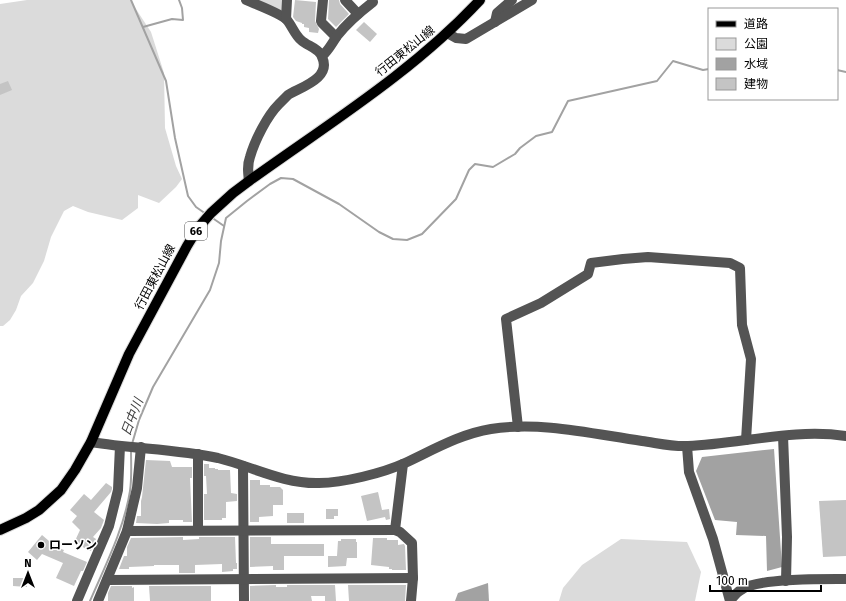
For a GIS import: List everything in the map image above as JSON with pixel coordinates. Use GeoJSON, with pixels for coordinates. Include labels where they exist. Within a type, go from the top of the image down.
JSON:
{"type":"FeatureCollection","features":[{"type":"Feature","properties":{"kind":"main road","name":"行田東松山線"},"geometry":{"type":"LineString","coordinates":[[0,530],[26,518],[38,510],[61,490],[75,470],[91,442],[129,354],[187,246],[198,228],[211,213],[228,197],[249,181],[391,80],[447,33],[480,0]]}},
{"type":"Feature","properties":{"kind":"street"},"geometry":{"type":"LineString","coordinates":[[246,0],[286,19],[300,40],[315,49],[322,56],[324,68],[320,75],[310,83],[287,96],[271,114],[249,157],[249,181]]}},
{"type":"Feature","properties":{"kind":"street"},"geometry":{"type":"LineString","coordinates":[[286,19],[287,0]]}},
{"type":"Feature","properties":{"kind":"street"},"geometry":{"type":"LineString","coordinates":[[323,0],[321,21],[336,37]]}},
{"type":"Feature","properties":{"kind":"street"},"geometry":{"type":"LineString","coordinates":[[345,0],[358,14]]}},
{"type":"Feature","properties":{"kind":"street"},"geometry":{"type":"LineString","coordinates":[[495,22],[497,13],[512,0]]}},
{"type":"Feature","properties":{"kind":"street"},"geometry":{"type":"LineString","coordinates":[[447,33],[456,38],[466,39],[532,0]]}},
{"type":"Feature","properties":{"kind":"street"},"geometry":{"type":"LineString","coordinates":[[322,56],[327,52],[336,37],[358,14],[373,2]]}},
{"type":"Feature","properties":{"kind":"street"},"geometry":{"type":"LineString","coordinates":[[518,427],[506,319],[541,303],[588,274],[591,263],[648,258],[730,263],[740,268],[742,325],[751,359],[746,440]]}},
{"type":"Feature","properties":{"kind":"street"},"geometry":{"type":"LineString","coordinates":[[91,442],[198,454],[293,481],[319,483],[373,474],[403,464],[445,443],[468,434],[491,429],[545,427],[688,446],[828,433],[846,436]]}},
{"type":"Feature","properties":{"kind":"street"},"geometry":{"type":"LineString","coordinates":[[783,436],[787,537],[786,581]]}},
{"type":"Feature","properties":{"kind":"street"},"geometry":{"type":"LineString","coordinates":[[77,601],[109,526],[118,490],[120,446]]}},
{"type":"Feature","properties":{"kind":"street"},"geometry":{"type":"LineString","coordinates":[[688,446],[689,472],[713,539],[730,601]]}},
{"type":"Feature","properties":{"kind":"street"},"geometry":{"type":"LineString","coordinates":[[98,601],[127,531],[137,488],[141,447]]}},
{"type":"Feature","properties":{"kind":"street"},"geometry":{"type":"LineString","coordinates":[[198,454],[198,530]]}},
{"type":"Feature","properties":{"kind":"street"},"geometry":{"type":"LineString","coordinates":[[395,530],[403,464]]}},
{"type":"Feature","properties":{"kind":"street"},"geometry":{"type":"LineString","coordinates":[[243,466],[244,601]]}},
{"type":"Feature","properties":{"kind":"street"},"geometry":{"type":"LineString","coordinates":[[127,531],[395,530],[400,532],[412,544],[413,578],[411,601]]}},
{"type":"Feature","properties":{"kind":"street"},"geometry":{"type":"LineString","coordinates":[[107,580],[413,578]]}},
{"type":"Feature","properties":{"kind":"street"},"geometry":{"type":"LineString","coordinates":[[730,601],[741,589],[755,584],[786,581],[846,579]]}},
{"type":"Feature","properties":{"kind":"green space"},"geometry":{"type":"Polygon","coordinates":[[[27,0],[130,0],[151,32],[164,73],[165,128],[176,166],[182,179],[176,187],[159,203],[138,195],[138,208],[122,220],[88,212],[73,206],[64,211],[51,237],[44,261],[33,283],[21,296],[16,310],[10,320],[3,326],[0,326],[0,4],[27,0]]]}},
{"type":"Feature","properties":{"kind":"green space"},"geometry":{"type":"Polygon","coordinates":[[[253,0],[282,0],[282,13],[253,0]]]}},
{"type":"Feature","properties":{"kind":"green space"},"geometry":{"type":"Polygon","coordinates":[[[621,539],[687,542],[701,572],[695,601],[559,601],[563,588],[582,565],[621,539]]]}},
{"type":"Feature","properties":{"kind":"water"},"geometry":{"type":"Polygon","coordinates":[[[774,449],[782,567],[767,571],[766,536],[736,535],[737,522],[715,520],[696,471],[702,457],[774,449]]]}},
{"type":"Feature","properties":{"kind":"water"},"geometry":{"type":"Polygon","coordinates":[[[488,583],[489,601],[455,601],[458,593],[488,583]]]}},
{"type":"Feature","properties":{"kind":"building"},"geometry":{"type":"Polygon","coordinates":[[[295,0],[316,2],[315,21],[319,29],[318,33],[309,32],[309,28],[304,27],[304,24],[296,21],[293,17],[295,0]]]}},
{"type":"Feature","properties":{"kind":"building"},"geometry":{"type":"Polygon","coordinates":[[[329,0],[339,0],[340,4],[349,14],[336,27],[328,19],[329,0]]]}},
{"type":"Feature","properties":{"kind":"building"},"geometry":{"type":"Polygon","coordinates":[[[364,22],[377,34],[370,42],[356,30],[364,22]]]}},
{"type":"Feature","properties":{"kind":"building"},"geometry":{"type":"Polygon","coordinates":[[[8,81],[12,90],[0,95],[0,84],[8,81]]]}},
{"type":"Feature","properties":{"kind":"building"},"geometry":{"type":"Polygon","coordinates":[[[146,460],[170,461],[172,467],[192,467],[192,478],[190,478],[192,522],[183,522],[183,520],[169,520],[169,523],[136,523],[137,516],[141,516],[141,501],[146,460]]]}},
{"type":"Feature","properties":{"kind":"building"},"geometry":{"type":"Polygon","coordinates":[[[204,464],[209,464],[209,468],[230,470],[231,493],[237,494],[237,501],[226,502],[226,518],[222,518],[222,520],[204,520],[204,494],[207,494],[204,464]]]}},
{"type":"Feature","properties":{"kind":"building"},"geometry":{"type":"Polygon","coordinates":[[[250,480],[260,480],[260,485],[280,487],[283,490],[283,505],[273,505],[273,516],[259,517],[259,522],[250,522],[250,480]]]}},
{"type":"Feature","properties":{"kind":"building"},"geometry":{"type":"Polygon","coordinates":[[[106,483],[112,487],[112,489],[94,512],[104,520],[101,528],[93,537],[96,539],[91,551],[74,543],[80,530],[72,522],[77,516],[70,510],[84,494],[91,500],[106,483]]]}},
{"type":"Feature","properties":{"kind":"building"},"geometry":{"type":"Polygon","coordinates":[[[378,492],[382,510],[389,509],[390,519],[386,520],[385,517],[367,521],[361,496],[378,492]]]}},
{"type":"Feature","properties":{"kind":"building"},"geometry":{"type":"Polygon","coordinates":[[[846,500],[846,556],[823,557],[819,501],[846,500]]]}},
{"type":"Feature","properties":{"kind":"building"},"geometry":{"type":"Polygon","coordinates":[[[326,509],[338,509],[338,516],[334,516],[334,519],[326,519],[326,509]]]}},
{"type":"Feature","properties":{"kind":"building"},"geometry":{"type":"Polygon","coordinates":[[[287,513],[304,513],[304,523],[287,523],[287,513]]]}},
{"type":"Feature","properties":{"kind":"building"},"geometry":{"type":"Polygon","coordinates":[[[42,535],[56,547],[64,550],[63,552],[87,562],[74,586],[56,578],[63,563],[42,554],[37,560],[28,552],[42,535]]]}},
{"type":"Feature","properties":{"kind":"building"},"geometry":{"type":"Polygon","coordinates":[[[183,537],[183,540],[199,539],[199,537],[235,537],[237,569],[222,572],[222,564],[195,565],[195,573],[179,573],[179,565],[154,565],[119,569],[124,556],[127,556],[127,547],[131,538],[183,537]]]}},
{"type":"Feature","properties":{"kind":"building"},"geometry":{"type":"Polygon","coordinates":[[[250,537],[271,537],[271,544],[324,544],[324,556],[284,556],[284,570],[273,570],[273,566],[250,567],[250,537]]]}},
{"type":"Feature","properties":{"kind":"building"},"geometry":{"type":"Polygon","coordinates":[[[373,538],[398,540],[398,545],[404,544],[406,570],[392,570],[389,569],[389,567],[371,565],[373,538]]]}},
{"type":"Feature","properties":{"kind":"building"},"geometry":{"type":"Polygon","coordinates":[[[341,539],[356,539],[357,558],[347,558],[346,566],[328,567],[328,556],[337,556],[338,541],[341,541],[341,539]]]}},
{"type":"Feature","properties":{"kind":"building"},"geometry":{"type":"Polygon","coordinates":[[[13,578],[27,578],[27,587],[13,586],[13,578]]]}},
{"type":"Feature","properties":{"kind":"building"},"geometry":{"type":"Polygon","coordinates":[[[276,585],[276,587],[287,587],[287,585],[335,585],[336,601],[325,601],[325,596],[311,596],[312,601],[250,601],[250,586],[276,585]]]}},
{"type":"Feature","properties":{"kind":"building"},"geometry":{"type":"Polygon","coordinates":[[[348,585],[406,585],[405,601],[349,601],[348,585]]]}},
{"type":"Feature","properties":{"kind":"building"},"geometry":{"type":"Polygon","coordinates":[[[111,586],[134,587],[134,601],[108,601],[108,593],[111,586]]]}},
{"type":"Feature","properties":{"kind":"building"},"geometry":{"type":"Polygon","coordinates":[[[149,586],[211,586],[211,601],[150,601],[149,586]]]}},
{"type":"Feature","properties":{"kind":"waterway"},"geometry":{"type":"LineString","coordinates":[[131,0],[166,81],[175,138],[188,196],[196,207],[206,214]]}},
{"type":"Feature","properties":{"kind":"waterway"},"geometry":{"type":"LineString","coordinates":[[143,27],[172,19],[183,20],[182,8],[179,0]]}},
{"type":"Feature","properties":{"kind":"waterway"},"geometry":{"type":"LineString","coordinates":[[132,444],[139,420],[153,387],[210,290],[219,263],[221,241],[226,218],[270,184],[281,178],[293,179],[339,204],[379,232],[393,239],[407,240],[422,234],[456,199],[469,170],[475,164],[493,167],[515,154],[520,148],[536,136],[552,132],[568,101],[657,81],[673,61],[703,70],[708,69]]}},
{"type":"Feature","properties":{"kind":"waterway"},"geometry":{"type":"LineString","coordinates":[[838,70],[846,72]]}},
{"type":"Feature","properties":{"kind":"waterway"},"geometry":{"type":"LineString","coordinates":[[211,217],[224,226]]}},
{"type":"Feature","properties":{"kind":"waterway","name":"日中川"},"geometry":{"type":"LineString","coordinates":[[90,601],[119,533],[127,505],[131,481],[131,450]]}},
{"type":"Feature","properties":{"kind":"place","name":"ローソン"},"geometry":{"type":"Point","coordinates":[41,545]}}]}
